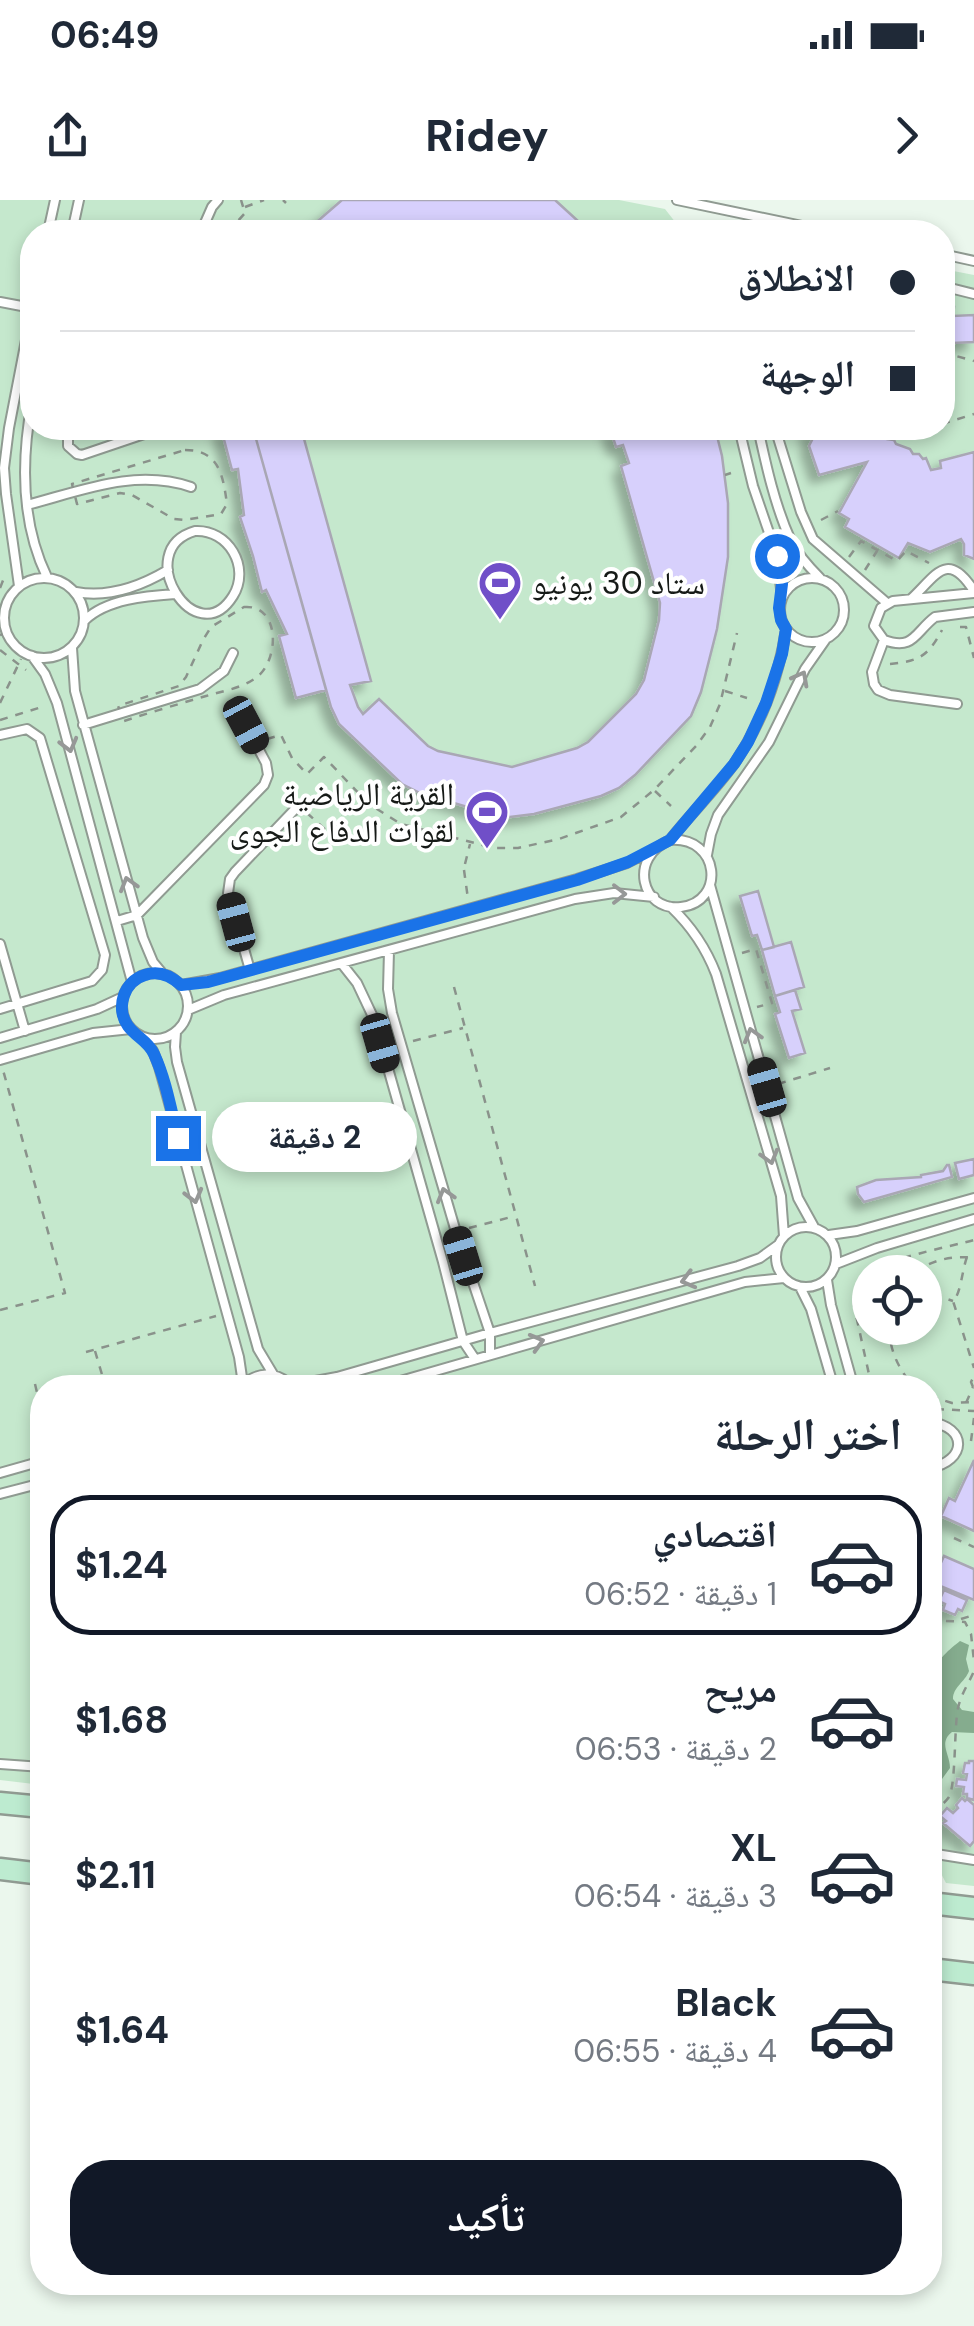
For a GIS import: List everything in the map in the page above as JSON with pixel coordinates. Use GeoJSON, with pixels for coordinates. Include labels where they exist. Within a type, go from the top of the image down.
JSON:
{"type":"FeatureCollection","features":[{"type":"Feature","properties":{"kind":"street"},"geometry":{"type":"LineString","coordinates":[[0,1803],[30,1807]]}},
{"type":"Feature","properties":{"kind":"street"},"geometry":{"type":"LineString","coordinates":[[0,1869],[30,1873]]}},
{"type":"Feature","properties":{"kind":"street"},"geometry":{"type":"LineString","coordinates":[[942,1904],[974,1908]]}},
{"type":"Feature","properties":{"kind":"street"},"geometry":{"type":"LineString","coordinates":[[942,1970],[974,1974]]}},
{"type":"Feature","properties":{"kind":"lane"},"geometry":{"type":"LineString","coordinates":[[678,200],[767,220]]}},
{"type":"Feature","properties":{"kind":"lane"},"geometry":{"type":"LineString","coordinates":[[19,586],[4,481],[4,430],[14,406],[20,373]]}},
{"type":"Feature","properties":{"kind":"lane"},"geometry":{"type":"LineString","coordinates":[[14,406],[20,407]]}},
{"type":"Feature","properties":{"kind":"lane"},"geometry":{"type":"LineString","coordinates":[[27,440],[27,505],[36,551],[47,578]]}},
{"type":"Feature","properties":{"kind":"lane"},"geometry":{"type":"LineString","coordinates":[[68,440],[72,451],[82,455],[126,440]]}},
{"type":"Feature","properties":{"kind":"lane"},"geometry":{"type":"LineString","coordinates":[[741,440],[752,486],[777,556],[782,598]]}},
{"type":"Feature","properties":{"kind":"lane"},"geometry":{"type":"LineString","coordinates":[[671,907],[695,903],[710,885],[712,874],[707,855],[718,815],[769,742],[805,668],[840,626],[845,606],[837,588],[820,578],[791,540],[761,440]]}},
{"type":"Feature","properties":{"kind":"lane"},"geometry":{"type":"LineString","coordinates":[[779,440],[804,522],[818,544],[886,603]]}},
{"type":"Feature","properties":{"kind":"lane"},"geometry":{"type":"LineString","coordinates":[[27,505],[133,479],[160,479],[191,487]]}},
{"type":"Feature","properties":{"kind":"lane"},"geometry":{"type":"LineString","coordinates":[[194,531],[220,536],[232,548],[235,592],[216,611],[199,612],[185,606],[175,594],[168,570],[174,544],[194,531]]}},
{"type":"Feature","properties":{"kind":"lane"},"geometry":{"type":"LineString","coordinates":[[911,599],[930,577],[948,568],[960,573],[974,592]]}},
{"type":"Feature","properties":{"kind":"lane"},"geometry":{"type":"LineString","coordinates":[[76,592],[109,592],[148,581],[168,570]]}},
{"type":"Feature","properties":{"kind":"lane"},"geometry":{"type":"LineString","coordinates":[[820,578],[793,583],[779,608],[781,620],[792,636],[808,642],[826,639]]}},
{"type":"Feature","properties":{"kind":"lane"},"geometry":{"type":"LineString","coordinates":[[28,654],[46,658],[60,655],[72,648],[81,635],[84,608],[76,592],[61,580],[32,579],[19,586],[7,602],[4,634],[45,674],[54,693],[132,982]]}},
{"type":"Feature","properties":{"kind":"lane"},"geometry":{"type":"LineString","coordinates":[[974,592],[886,603],[877,613],[874,626],[884,640],[897,644],[918,636],[935,616],[974,612]]}},
{"type":"Feature","properties":{"kind":"lane"},"geometry":{"type":"LineString","coordinates":[[85,620],[111,605],[175,594]]}},
{"type":"Feature","properties":{"kind":"lane"},"geometry":{"type":"LineString","coordinates":[[181,985],[208,982],[592,875],[670,840],[748,742],[775,677],[786,629]]}},
{"type":"Feature","properties":{"kind":"lane"},"geometry":{"type":"LineString","coordinates":[[884,640],[872,678],[878,690],[958,704]]}},
{"type":"Feature","properties":{"kind":"lane"},"geometry":{"type":"LineString","coordinates":[[72,648],[73,681],[83,725],[148,954],[163,974],[181,985],[188,1002],[184,1022],[176,1032],[156,1039],[143,1037]]}},
{"type":"Feature","properties":{"kind":"lane"},"geometry":{"type":"LineString","coordinates":[[83,725],[200,689],[224,670],[233,653]]}},
{"type":"Feature","properties":{"kind":"lane"},"geometry":{"type":"LineString","coordinates":[[117,921],[136,916],[264,785],[268,769],[235,705]]}},
{"type":"Feature","properties":{"kind":"lane"},"geometry":{"type":"LineString","coordinates":[[0,735],[28,729],[40,738],[104,955],[102,970],[92,981],[0,1009]]}},
{"type":"Feature","properties":{"kind":"lane"},"geometry":{"type":"LineString","coordinates":[[250,970],[228,886],[234,872],[300,805]]}},
{"type":"Feature","properties":{"kind":"lane"},"geometry":{"type":"LineString","coordinates":[[670,840],[691,842],[707,855]]}},
{"type":"Feature","properties":{"kind":"lane"},"geometry":{"type":"LineString","coordinates":[[652,850],[646,859],[644,879],[654,897]]}},
{"type":"Feature","properties":{"kind":"lane"},"geometry":{"type":"LineString","coordinates":[[422,1375],[745,1282],[784,1278],[800,1286],[818,1285],[836,1264],[836,1248],[828,1236],[814,1227],[798,1198],[710,885]]}},
{"type":"Feature","properties":{"kind":"lane"},"geometry":{"type":"LineString","coordinates":[[188,1010],[214,998],[587,896],[654,897],[671,907],[703,944],[716,974],[781,1196],[784,1236]]}},
{"type":"Feature","properties":{"kind":"lane"},"geometry":{"type":"LineString","coordinates":[[0,944],[25,1031]]}},
{"type":"Feature","properties":{"kind":"lane"},"geometry":{"type":"LineString","coordinates":[[390,952],[388,989],[456,1232],[490,1333],[490,1355]]}},
{"type":"Feature","properties":{"kind":"lane"},"geometry":{"type":"LineString","coordinates":[[342,964],[374,1019],[463,1341],[475,1360]]}},
{"type":"Feature","properties":{"kind":"lane"},"geometry":{"type":"LineString","coordinates":[[163,974],[146,974],[132,982],[123,998],[123,1014],[131,1029],[153,1051],[159,1067],[242,1375]]}},
{"type":"Feature","properties":{"kind":"lane"},"geometry":{"type":"LineString","coordinates":[[0,1038],[123,998]]}},
{"type":"Feature","properties":{"kind":"lane"},"geometry":{"type":"LineString","coordinates":[[0,1060],[93,1033],[131,1029]]}},
{"type":"Feature","properties":{"kind":"lane"},"geometry":{"type":"LineString","coordinates":[[176,1032],[177,1062],[258,1349],[272,1374],[260,1375]]}},
{"type":"Feature","properties":{"kind":"lane"},"geometry":{"type":"LineString","coordinates":[[828,1236],[848,1234],[974,1198]]}},
{"type":"Feature","properties":{"kind":"lane"},"geometry":{"type":"LineString","coordinates":[[836,1264],[974,1219]]}},
{"type":"Feature","properties":{"kind":"lane"},"geometry":{"type":"LineString","coordinates":[[345,1375],[749,1263],[798,1228],[814,1227]]}},
{"type":"Feature","properties":{"kind":"lane"},"geometry":{"type":"LineString","coordinates":[[778,1245],[776,1258],[784,1278]]}},
{"type":"Feature","properties":{"kind":"lane"},"geometry":{"type":"LineString","coordinates":[[826,1280],[850,1375]]}},
{"type":"Feature","properties":{"kind":"lane"},"geometry":{"type":"LineString","coordinates":[[800,1286],[812,1309],[830,1375]]}},
{"type":"Feature","properties":{"kind":"lane"},"geometry":{"type":"LineString","coordinates":[[942,1426],[956,1435],[958,1446],[957,1454],[942,1464]]}},
{"type":"Feature","properties":{"kind":"lane"},"geometry":{"type":"LineString","coordinates":[[0,1473],[30,1464]]}},
{"type":"Feature","properties":{"kind":"lane"},"geometry":{"type":"LineString","coordinates":[[0,1494],[30,1485]]}},
{"type":"Feature","properties":{"kind":"lane"},"geometry":{"type":"LineString","coordinates":[[0,1764],[30,1766]]}},
{"type":"Feature","properties":{"kind":"lane"},"geometry":{"type":"LineString","coordinates":[[942,1856],[974,1860]]}},
{"type":"Feature","properties":{"kind":"path"},"geometry":{"type":"LineString","coordinates":[[239,220],[245,213],[240,200]]}},
{"type":"Feature","properties":{"kind":"path"},"geometry":{"type":"LineString","coordinates":[[243,208],[264,200]]}},
{"type":"Feature","properties":{"kind":"path"},"geometry":{"type":"LineString","coordinates":[[725,475],[732,474]]}},
{"type":"Feature","properties":{"kind":"path"},"geometry":{"type":"LineString","coordinates":[[804,522],[828,518],[838,511]]}},
{"type":"Feature","properties":{"kind":"path"},"geometry":{"type":"LineString","coordinates":[[843,566],[861,540],[897,561],[906,550],[940,569]]}},
{"type":"Feature","properties":{"kind":"path"},"geometry":{"type":"LineString","coordinates":[[859,580],[877,551]]}},
{"type":"Feature","properties":{"kind":"path"},"geometry":{"type":"LineString","coordinates":[[874,666],[923,656],[948,628],[966,627],[974,658]]}},
{"type":"Feature","properties":{"kind":"path"},"geometry":{"type":"LineString","coordinates":[[256,745],[282,735],[292,758],[307,774],[324,757],[369,804],[400,824],[506,849],[559,839],[621,817],[654,790],[703,737],[716,716],[737,633]]}},
{"type":"Feature","properties":{"kind":"path"},"geometry":{"type":"LineString","coordinates":[[0,650],[30,674]]}},
{"type":"Feature","properties":{"kind":"path"},"geometry":{"type":"LineString","coordinates":[[0,702],[28,654]]}},
{"type":"Feature","properties":{"kind":"path"},"geometry":{"type":"LineString","coordinates":[[0,688],[6,690]]}},
{"type":"Feature","properties":{"kind":"path"},"geometry":{"type":"LineString","coordinates":[[723,691],[747,698]]}},
{"type":"Feature","properties":{"kind":"path"},"geometry":{"type":"LineString","coordinates":[[0,720],[46,706],[44,697]]}},
{"type":"Feature","properties":{"kind":"path"},"geometry":{"type":"LineString","coordinates":[[654,790],[672,806]]}},
{"type":"Feature","properties":{"kind":"path"},"geometry":{"type":"LineString","coordinates":[[347,811],[361,796]]}},
{"type":"Feature","properties":{"kind":"path"},"geometry":{"type":"LineString","coordinates":[[300,805],[327,831],[342,816]]}},
{"type":"Feature","properties":{"kind":"path"},"geometry":{"type":"LineString","coordinates":[[465,864],[470,843]]}},
{"type":"Feature","properties":{"kind":"path"},"geometry":{"type":"LineString","coordinates":[[464,870],[469,909]]}},
{"type":"Feature","properties":{"kind":"path"},"geometry":{"type":"LineString","coordinates":[[730,956],[756,948],[772,1003],[746,1010]]}},
{"type":"Feature","properties":{"kind":"path"},"geometry":{"type":"LineString","coordinates":[[454,987],[535,1286]]}},
{"type":"Feature","properties":{"kind":"path"},"geometry":{"type":"LineString","coordinates":[[402,1044],[465,1027]]}},
{"type":"Feature","properties":{"kind":"path"},"geometry":{"type":"LineString","coordinates":[[0,1060],[65,1293],[0,1310]]}},
{"type":"Feature","properties":{"kind":"path"},"geometry":{"type":"LineString","coordinates":[[767,1087],[830,1068]]}},
{"type":"Feature","properties":{"kind":"path"},"geometry":{"type":"LineString","coordinates":[[456,1232],[516,1216]]}},
{"type":"Feature","properties":{"kind":"path"},"geometry":{"type":"LineString","coordinates":[[869,1375],[854,1306],[858,1284],[874,1267],[974,1240]]}},
{"type":"Feature","properties":{"kind":"path"},"geometry":{"type":"LineString","coordinates":[[953,1301],[959,1294],[967,1257]]}},
{"type":"Feature","properties":{"kind":"path"},"geometry":{"type":"LineString","coordinates":[[942,1260],[974,1258]]}},
{"type":"Feature","properties":{"kind":"path"},"geometry":{"type":"LineString","coordinates":[[942,1297],[953,1301]]}},
{"type":"Feature","properties":{"kind":"path"},"geometry":{"type":"LineString","coordinates":[[953,1301],[974,1368]]}},
{"type":"Feature","properties":{"kind":"path"},"geometry":{"type":"LineString","coordinates":[[86,1352],[227,1313]]}},
{"type":"Feature","properties":{"kind":"path"},"geometry":{"type":"LineString","coordinates":[[891,1345],[906,1375]]}},
{"type":"Feature","properties":{"kind":"path"},"geometry":{"type":"LineString","coordinates":[[95,1350],[102,1375]]}},
{"type":"Feature","properties":{"kind":"path"},"geometry":{"type":"LineString","coordinates":[[966,1403],[974,1387],[974,1376]]}},
{"type":"Feature","properties":{"kind":"path"},"geometry":{"type":"LineString","coordinates":[[942,1399],[974,1402]]}},
{"type":"Feature","properties":{"kind":"path"},"geometry":{"type":"LineString","coordinates":[[942,1410],[974,1414],[970,1448]]}},
{"type":"Feature","properties":{"kind":"path"},"geometry":{"type":"LineString","coordinates":[[954,1538],[974,1546]]}},
{"type":"Feature","properties":{"kind":"path"},"geometry":{"type":"LineString","coordinates":[[958,1620],[974,1615]]}},
{"type":"Feature","properties":{"kind":"path"},"geometry":{"type":"LineString","coordinates":[[942,1620],[965,1622],[974,1661]]}},
{"type":"Feature","properties":{"kind":"path"},"geometry":{"type":"LineString","coordinates":[[942,1803],[951,1792],[958,1707],[974,1672]]}},
{"type":"Feature","properties":{"kind":"shaded area","name":"القرية الرياضية لقوات الدفاع الجوى"},"geometry":{"type":"Polygon","coordinates":[[[0,200],[619,200],[665,209],[674,220],[20,220],[20,440],[955,440],[955,271],[974,275],[974,1886],[946,1883],[942,1875],[942,1375],[30,1375],[30,1784],[0,1780],[0,200]]]}},
{"type":"Feature","properties":{"kind":"shaded area"},"geometry":{"type":"Polygon","coordinates":[[[960,1641],[969,1645],[969,1671],[953,1699],[962,1710],[974,1712],[974,1733],[952,1732],[948,1736],[945,1745],[950,1768],[942,1779],[942,1658],[960,1641]]]}},
{"type":"Feature","properties":{"kind":"building"},"geometry":{"type":"Polygon","coordinates":[[[342,200],[555,200],[577,220],[319,220],[342,200]]]}},
{"type":"Feature","properties":{"kind":"building"},"geometry":{"type":"Polygon","coordinates":[[[974,315],[974,342],[955,343],[955,316],[974,315]]]}},
{"type":"Feature","properties":{"kind":"building"},"geometry":{"type":"Polygon","coordinates":[[[224,440],[256,440],[326,690],[296,698],[279,636],[287,634],[266,590],[262,592],[240,517],[244,515],[238,469],[232,470],[224,440]]]}},
{"type":"Feature","properties":{"kind":"building"},"geometry":{"type":"Polygon","coordinates":[[[256,440],[304,440],[371,681],[350,685],[363,714],[379,699],[428,746],[512,767],[588,742],[636,694],[644,680],[660,603],[621,466],[629,463],[623,445],[616,447],[614,440],[718,440],[728,503],[728,557],[717,629],[701,692],[691,716],[619,788],[534,814],[491,814],[402,784],[339,724],[256,440]]]}},
{"type":"Feature","properties":{"kind":"building"},"geometry":{"type":"Polygon","coordinates":[[[812,440],[894,440],[926,458],[931,470],[941,468],[940,461],[974,452],[974,559],[964,555],[961,539],[930,552],[908,543],[899,558],[845,527],[849,519],[839,513],[867,462],[819,475],[809,446],[812,440]]]}},
{"type":"Feature","properties":{"kind":"building"},"geometry":{"type":"Polygon","coordinates":[[[758,891],[774,947],[762,950],[757,935],[752,936],[740,896],[758,891]]]}},
{"type":"Feature","properties":{"kind":"building"},"geometry":{"type":"Polygon","coordinates":[[[791,942],[804,987],[775,996],[762,950],[791,942]]]}},
{"type":"Feature","properties":{"kind":"building"},"geometry":{"type":"Polygon","coordinates":[[[795,990],[801,1009],[792,1011],[805,1053],[789,1058],[775,1014],[780,1012],[775,996],[795,990]]]}},
{"type":"Feature","properties":{"kind":"building"},"geometry":{"type":"Polygon","coordinates":[[[974,1159],[974,1175],[959,1179],[955,1163],[974,1159]]]}},
{"type":"Feature","properties":{"kind":"building"},"geometry":{"type":"Polygon","coordinates":[[[947,1165],[952,1177],[864,1202],[858,1194],[857,1187],[876,1180],[921,1177],[943,1171],[947,1165]]]}},
{"type":"Feature","properties":{"kind":"building"},"geometry":{"type":"Polygon","coordinates":[[[974,1460],[974,1531],[942,1516],[949,1498],[955,1501],[974,1460]]]}},
{"type":"Feature","properties":{"kind":"building"},"geometry":{"type":"Polygon","coordinates":[[[944,1556],[974,1569],[974,1600],[942,1587],[944,1556]]]}},
{"type":"Feature","properties":{"kind":"building"},"geometry":{"type":"Polygon","coordinates":[[[944,1590],[967,1600],[962,1611],[958,1609],[955,1615],[943,1610],[944,1590]]]}},
{"type":"Feature","properties":{"kind":"building"},"geometry":{"type":"Polygon","coordinates":[[[969,1761],[974,1761],[974,1800],[963,1794],[964,1787],[956,1786],[957,1779],[966,1780],[967,1774],[963,1773],[969,1761]]]}},
{"type":"Feature","properties":{"kind":"building"},"geometry":{"type":"Polygon","coordinates":[[[962,1798],[974,1805],[974,1841],[970,1846],[943,1823],[946,1821],[942,1814],[947,1808],[953,1813],[962,1798]]]}},
{"type":"Feature","properties":{"kind":"place","name":"ستاد 30 يونيو"},"geometry":{"type":"Point","coordinates":[500,621]}},
{"type":"Feature","properties":{"kind":"place","name":"القرية الرياضية لقوات الدفاع الجوى"},"geometry":{"type":"Point","coordinates":[487,850]}},
{"type":"Feature","properties":{"kind":"route"},"geometry":{"type":"LineString","coordinates":[[178,1138],[153,1051],[131,1029],[123,1014],[123,998],[132,982],[154,973],[173,978],[181,985],[208,982],[577,880],[628,862],[670,840],[734,764],[766,703],[786,629],[779,608],[782,584],[777,556]]}}]}
